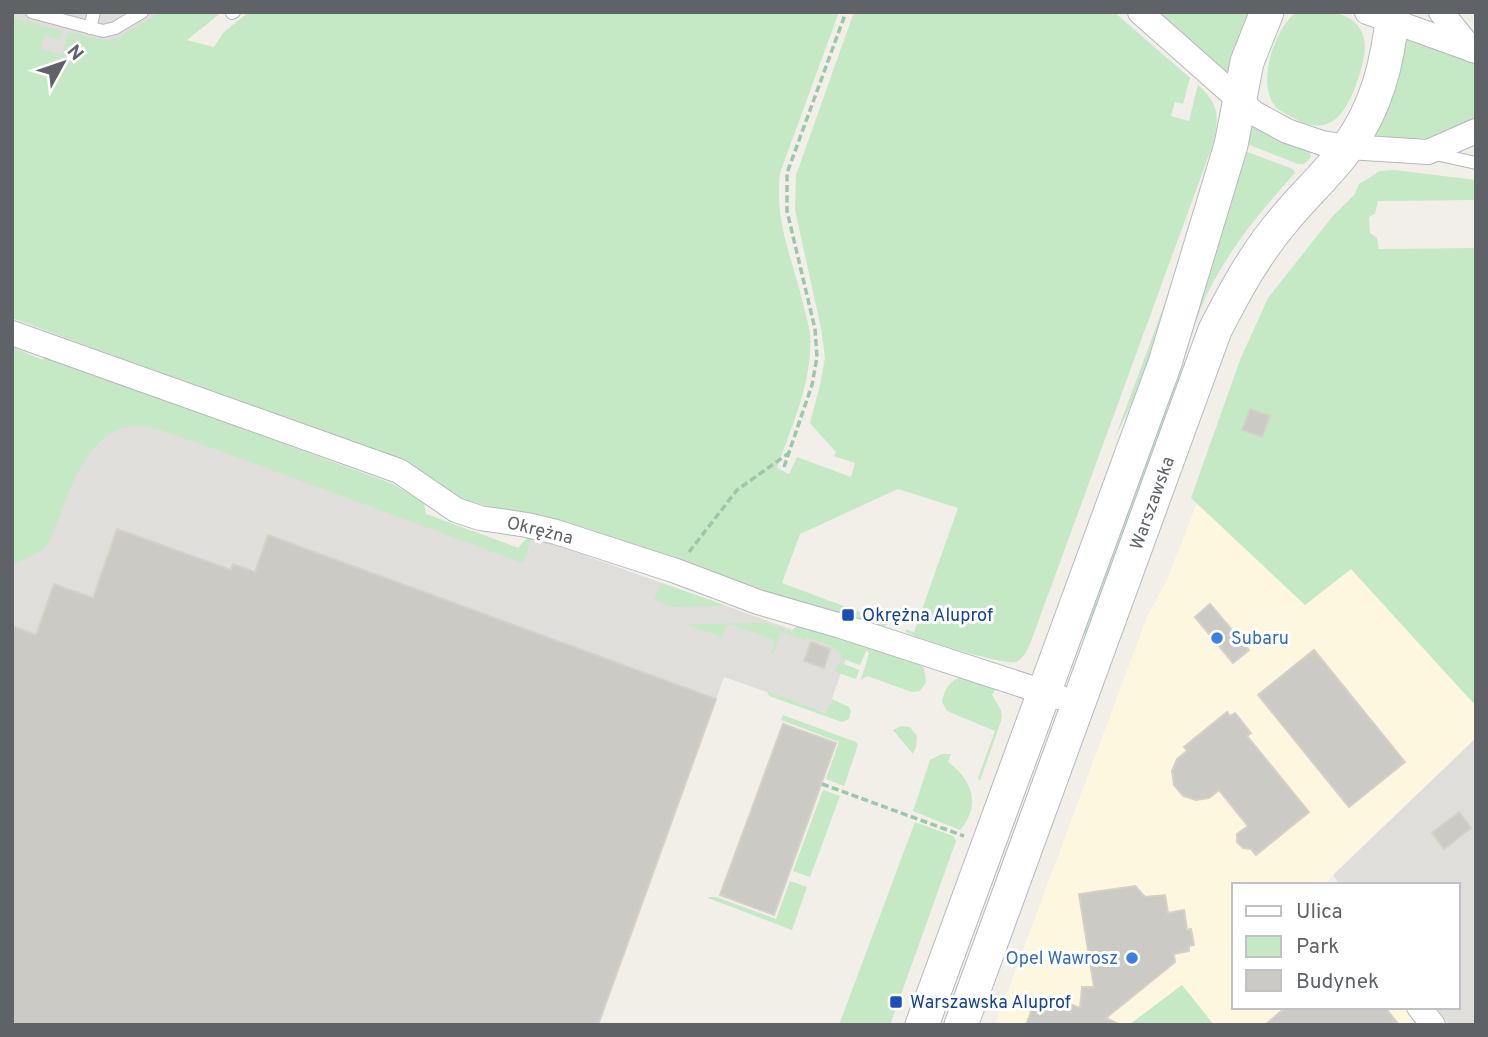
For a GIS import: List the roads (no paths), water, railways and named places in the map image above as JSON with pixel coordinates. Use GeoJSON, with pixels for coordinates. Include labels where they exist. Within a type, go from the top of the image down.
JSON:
{"type":"FeatureCollection","features":[{"type":"Feature","properties":{"kind":"main road","name":"Warszawska"},"geometry":{"type":"LineString","coordinates":[[922,1025],[1165,363],[1231,145],[1247,62],[1267,12]]}},
{"type":"Feature","properties":{"kind":"main road","name":"Warszawska"},"geometry":{"type":"LineString","coordinates":[[961,1025],[1215,330],[1240,281],[1259,253],[1283,221],[1348,147],[1371,109],[1378,91],[1384,15]]}},
{"type":"Feature","properties":{"kind":"street"},"geometry":{"type":"LineString","coordinates":[[1140,12],[1270,124],[1287,131],[1322,143],[1348,147],[1428,152],[1476,131]]}},
{"type":"Feature","properties":{"kind":"street"},"geometry":{"type":"LineString","coordinates":[[1441,12],[1474,51]]}},
{"type":"Feature","properties":{"kind":"street"},"geometry":{"type":"LineString","coordinates":[[1384,15],[1474,51]]}},
{"type":"Feature","properties":{"kind":"street","name":"Okrężna"},"geometry":{"type":"LineString","coordinates":[[12,333],[399,471],[456,510],[480,518],[556,532],[676,571],[758,602],[841,626],[1079,704]]}},
{"type":"Feature","properties":{"kind":"street"},"geometry":{"type":"LineString","coordinates":[[1421,1009],[1433,1025]]}},
{"type":"Feature","properties":{"kind":"lane"},"geometry":{"type":"LineString","coordinates":[[32,12],[103,31],[115,28],[142,12]]}},
{"type":"Feature","properties":{"kind":"lane"},"geometry":{"type":"LineString","coordinates":[[90,28],[94,12]]}},
{"type":"Feature","properties":{"kind":"lane"},"geometry":{"type":"LineString","coordinates":[[1428,152],[1476,163]]}},
{"type":"Feature","properties":{"kind":"place","name":"Okrężna Aluprof"},"geometry":{"type":"Point","coordinates":[848,615]}},
{"type":"Feature","properties":{"kind":"place","name":"Subaru"},"geometry":{"type":"Point","coordinates":[1217,638]}},
{"type":"Feature","properties":{"kind":"place","name":"Opel Wawrosz"},"geometry":{"type":"Point","coordinates":[1132,958]}},
{"type":"Feature","properties":{"kind":"place","name":"Warszawska Aluprof"},"geometry":{"type":"Point","coordinates":[896,1002]}}]}
